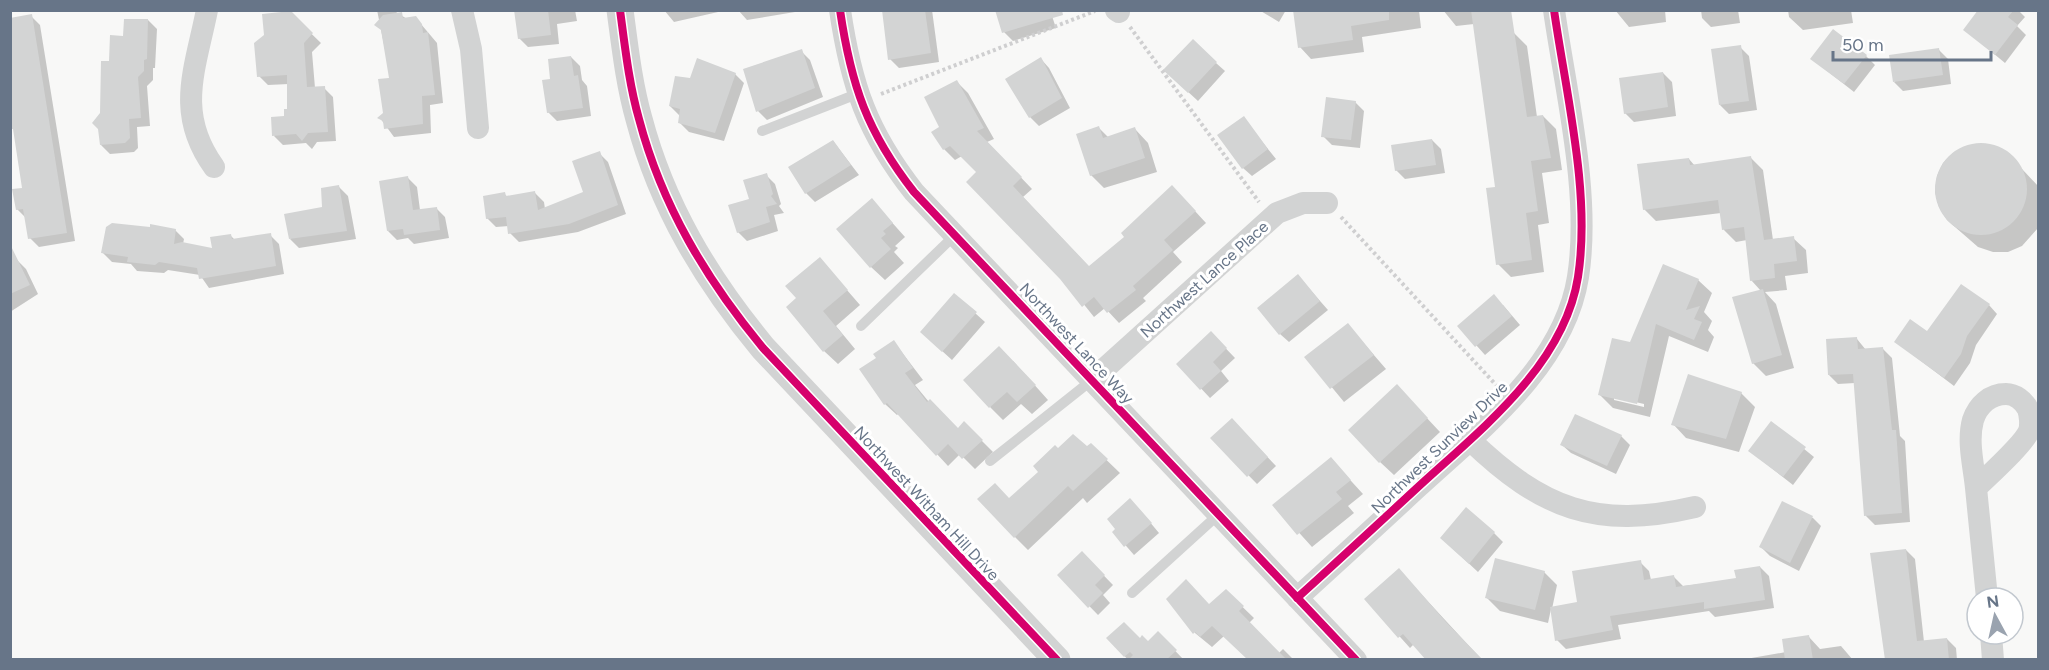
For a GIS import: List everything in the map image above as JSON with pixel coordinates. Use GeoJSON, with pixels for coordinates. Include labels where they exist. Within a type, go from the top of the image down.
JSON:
{"type":"FeatureCollection","features":[{"type":"Feature","properties":{"kind":"street"},"geometry":{"type":"LineString","coordinates":[[207,10],[190,104],[199,146],[214,167]]}},
{"type":"Feature","properties":{"kind":"street"},"geometry":{"type":"LineString","coordinates":[[462,10],[471,50],[478,128]]}},
{"type":"Feature","properties":{"kind":"street","name":"Northwest Witham Hill Drive"},"geometry":{"type":"LineString","coordinates":[[620,10],[639,119],[656,175],[681,231],[700,265],[732,311],[763,348],[1057,660]]}},
{"type":"Feature","properties":{"kind":"street","name":"Northwest Lance Way"},"geometry":{"type":"LineString","coordinates":[[840,10],[848,62],[859,98],[872,128],[895,168],[1298,598],[1347,657]]}},
{"type":"Feature","properties":{"kind":"street","name":"Northwest Sunview Drive"},"geometry":{"type":"LineString","coordinates":[[1298,598],[1470,440],[1510,399],[1550,348],[1568,311],[1578,279],[1582,240],[1581,193],[1554,10]]}},
{"type":"Feature","properties":{"kind":"street","name":"Northwest Lance Place"},"geometry":{"type":"LineString","coordinates":[[1092,380],[1271,219],[1289,207],[1303,203],[1327,202]]}},
{"type":"Feature","properties":{"kind":"street"},"geometry":{"type":"LineString","coordinates":[[1470,440],[1510,477],[1544,497],[1567,507],[1602,516],[1624,518],[1695,507]]}},
{"type":"Feature","properties":{"kind":"street"},"geometry":{"type":"LineString","coordinates":[[1976,488],[1986,586]]}},
{"type":"Feature","properties":{"kind":"lane"},"geometry":{"type":"LineString","coordinates":[[762,132],[859,98]]}},
{"type":"Feature","properties":{"kind":"lane"},"geometry":{"type":"LineString","coordinates":[[861,326],[956,235]]}},
{"type":"Feature","properties":{"kind":"lane"},"geometry":{"type":"LineString","coordinates":[[990,461],[1092,380]]}},
{"type":"Feature","properties":{"kind":"lane"},"geometry":{"type":"LineString","coordinates":[[1132,593],[1219,513]]}},
{"type":"Feature","properties":{"kind":"path"},"geometry":{"type":"LineString","coordinates":[[859,98],[1095,10]]}},
{"type":"Feature","properties":{"kind":"path"},"geometry":{"type":"LineString","coordinates":[[1118,11],[1271,219]]}},
{"type":"Feature","properties":{"kind":"path"},"geometry":{"type":"LineString","coordinates":[[1327,202],[1510,399]]}},
{"type":"Feature","properties":{"kind":"building"},"geometry":{"type":"Polygon","coordinates":[[[514,10],[548,10],[551,35],[518,39],[514,10]]]}},
{"type":"Feature","properties":{"kind":"building"},"geometry":{"type":"Polygon","coordinates":[[[882,10],[925,10],[931,53],[888,60],[882,10]]]}},
{"type":"Feature","properties":{"kind":"building"},"geometry":{"type":"Polygon","coordinates":[[[995,10],[1062,10],[1063,15],[1002,33],[995,10]]]}},
{"type":"Feature","properties":{"kind":"building"},"geometry":{"type":"Polygon","coordinates":[[[1293,10],[1389,10],[1389,20],[1351,26],[1353,40],[1298,48],[1293,10]]]}},
{"type":"Feature","properties":{"kind":"building"},"geometry":{"type":"Polygon","coordinates":[[[1471,10],[1511,10],[1527,117],[1543,115],[1551,158],[1531,161],[1538,211],[1526,213],[1532,260],[1496,265],[1486,188],[1495,187],[1471,10]]]}},
{"type":"Feature","properties":{"kind":"building"},"geometry":{"type":"Polygon","coordinates":[[[1978,10],[2014,10],[2008,17],[2018,25],[1995,55],[1963,30],[1978,10]]]}},
{"type":"Feature","properties":{"kind":"building"},"geometry":{"type":"Polygon","coordinates":[[[291,11],[313,33],[304,43],[307,87],[325,86],[328,132],[308,133],[302,141],[296,134],[272,136],[271,117],[284,116],[284,109],[287,109],[287,75],[257,77],[254,43],[264,35],[262,14],[291,11]]]}},
{"type":"Feature","properties":{"kind":"building"},"geometry":{"type":"Polygon","coordinates":[[[402,12],[403,18],[416,16],[422,24],[423,33],[428,32],[435,95],[422,96],[423,124],[384,129],[383,121],[377,118],[383,113],[378,79],[389,78],[381,30],[374,25],[383,15],[402,12]]]}},
{"type":"Feature","properties":{"kind":"building"},"geometry":{"type":"Polygon","coordinates":[[[32,14],[67,233],[28,239],[23,209],[16,210],[12,189],[22,188],[13,129],[10,129],[10,18],[32,14]]]}},
{"type":"Feature","properties":{"kind":"building"},"geometry":{"type":"Polygon","coordinates":[[[124,19],[148,19],[147,59],[144,60],[144,71],[138,77],[141,118],[129,119],[130,138],[125,143],[100,145],[98,129],[92,123],[100,113],[101,61],[109,61],[110,35],[123,36],[124,19]]]}},
{"type":"Feature","properties":{"kind":"building"},"geometry":{"type":"Polygon","coordinates":[[[1833,29],[1867,55],[1844,84],[1810,59],[1833,29]]]}},
{"type":"Feature","properties":{"kind":"building"},"geometry":{"type":"Polygon","coordinates":[[[1193,39],[1217,62],[1188,93],[1163,70],[1193,39]]]}},
{"type":"Feature","properties":{"kind":"building"},"geometry":{"type":"Polygon","coordinates":[[[1741,45],[1749,101],[1719,105],[1711,49],[1741,45]]]}},
{"type":"Feature","properties":{"kind":"building"},"geometry":{"type":"Polygon","coordinates":[[[1939,48],[1943,75],[1893,82],[1889,55],[1939,48]]]}},
{"type":"Feature","properties":{"kind":"building"},"geometry":{"type":"Polygon","coordinates":[[[802,49],[815,88],[756,112],[743,69],[802,49]]]}},
{"type":"Feature","properties":{"kind":"building"},"geometry":{"type":"Polygon","coordinates":[[[571,56],[574,76],[578,75],[583,108],[547,113],[542,80],[550,79],[548,59],[571,56]]]}},
{"type":"Feature","properties":{"kind":"building"},"geometry":{"type":"Polygon","coordinates":[[[1041,57],[1062,98],[1029,118],[1005,79],[1041,57]]]}},
{"type":"Feature","properties":{"kind":"building"},"geometry":{"type":"Polygon","coordinates":[[[697,58],[736,73],[715,133],[678,123],[680,109],[669,106],[675,76],[690,78],[697,58]]]}},
{"type":"Feature","properties":{"kind":"building"},"geometry":{"type":"Polygon","coordinates":[[[1663,72],[1668,107],[1624,114],[1619,78],[1663,72]]]}},
{"type":"Feature","properties":{"kind":"building"},"geometry":{"type":"Polygon","coordinates":[[[957,80],[984,128],[977,131],[1022,177],[1013,186],[1089,266],[1124,237],[1121,233],[1172,185],[1196,211],[1164,240],[1173,250],[1133,286],[1136,290],[1107,313],[1094,297],[1082,307],[1060,279],[966,182],[976,172],[950,146],[943,150],[931,132],[939,127],[924,97],[957,80]]]}},
{"type":"Feature","properties":{"kind":"building"},"geometry":{"type":"Polygon","coordinates":[[[1326,97],[1356,101],[1351,140],[1321,137],[1326,97]]]}},
{"type":"Feature","properties":{"kind":"building"},"geometry":{"type":"Polygon","coordinates":[[[1244,116],[1268,149],[1242,169],[1217,135],[1244,116]]]}},
{"type":"Feature","properties":{"kind":"building"},"geometry":{"type":"Polygon","coordinates":[[[1099,126],[1103,138],[1135,127],[1145,158],[1090,176],[1076,134],[1099,126]]]}},
{"type":"Feature","properties":{"kind":"building"},"geometry":{"type":"Polygon","coordinates":[[[1432,139],[1436,165],[1395,171],[1391,145],[1432,139]]]}},
{"type":"Feature","properties":{"kind":"building"},"geometry":{"type":"Polygon","coordinates":[[[833,140],[851,165],[805,194],[788,167],[833,140]]]}},
{"type":"Feature","properties":{"kind":"building"},"geometry":{"type":"Polygon","coordinates":[[[1972,143],[1990,143],[2007,150],[2020,163],[2027,180],[2027,198],[2020,215],[2007,228],[1990,235],[1972,235],[1955,228],[1942,215],[1935,198],[1935,180],[1942,163],[1955,150],[1972,143]]]}},
{"type":"Feature","properties":{"kind":"building"},"geometry":{"type":"Polygon","coordinates":[[[600,151],[618,205],[569,224],[508,234],[506,217],[486,219],[483,196],[505,192],[506,196],[535,191],[538,210],[583,192],[572,161],[600,151]]]}},
{"type":"Feature","properties":{"kind":"building"},"geometry":{"type":"Polygon","coordinates":[[[1751,156],[1764,240],[1794,236],[1797,261],[1774,264],[1775,278],[1750,281],[1744,227],[1722,230],[1718,200],[1643,210],[1637,164],[1689,158],[1690,165],[1751,156]]]}},
{"type":"Feature","properties":{"kind":"building"},"geometry":{"type":"Polygon","coordinates":[[[767,173],[773,194],[771,196],[777,204],[766,207],[770,222],[737,233],[728,205],[749,199],[743,180],[767,173]]]}},
{"type":"Feature","properties":{"kind":"building"},"geometry":{"type":"Polygon","coordinates":[[[408,176],[413,210],[437,207],[440,230],[404,235],[403,229],[387,231],[379,181],[408,176]]]}},
{"type":"Feature","properties":{"kind":"building"},"geometry":{"type":"Polygon","coordinates":[[[339,185],[347,231],[289,239],[284,214],[322,207],[321,188],[339,185]]]}},
{"type":"Feature","properties":{"kind":"building"},"geometry":{"type":"Polygon","coordinates":[[[872,198],[893,223],[883,231],[886,234],[881,238],[891,249],[870,268],[836,229],[872,198]]]}},
{"type":"Feature","properties":{"kind":"building"},"geometry":{"type":"Polygon","coordinates":[[[112,223],[150,227],[150,224],[176,229],[174,244],[182,242],[212,248],[210,237],[231,234],[232,239],[271,233],[276,266],[199,279],[197,268],[159,262],[155,265],[127,262],[128,257],[101,253],[106,227],[112,223]]]}},
{"type":"Feature","properties":{"kind":"building"},"geometry":{"type":"Polygon","coordinates":[[[10,244],[30,285],[10,294],[10,244]]]}},
{"type":"Feature","properties":{"kind":"building"},"geometry":{"type":"Polygon","coordinates":[[[820,257],[848,290],[823,311],[843,335],[823,352],[786,307],[796,298],[785,286],[820,257]]]}},
{"type":"Feature","properties":{"kind":"building"},"geometry":{"type":"Polygon","coordinates":[[[1663,264],[1699,279],[1686,310],[1700,306],[1694,319],[1702,322],[1694,340],[1656,324],[1637,404],[1598,395],[1612,338],[1630,342],[1663,264]]]}},
{"type":"Feature","properties":{"kind":"building"},"geometry":{"type":"Polygon","coordinates":[[[1298,274],[1320,301],[1279,335],[1257,308],[1298,274]]]}},
{"type":"Feature","properties":{"kind":"building"},"geometry":{"type":"Polygon","coordinates":[[[1961,284],[1990,304],[1967,336],[1961,354],[1944,378],[1894,342],[1910,319],[1927,331],[1961,284]]]}},
{"type":"Feature","properties":{"kind":"building"},"geometry":{"type":"Polygon","coordinates":[[[1763,289],[1782,355],[1752,364],[1732,297],[1763,289]]]}},
{"type":"Feature","properties":{"kind":"building"},"geometry":{"type":"Polygon","coordinates":[[[954,293],[977,312],[942,352],[920,332],[954,293]]]}},
{"type":"Feature","properties":{"kind":"building"},"geometry":{"type":"Polygon","coordinates":[[[1494,294],[1512,316],[1475,347],[1457,326],[1494,294]]]}},
{"type":"Feature","properties":{"kind":"building"},"geometry":{"type":"Polygon","coordinates":[[[1348,323],[1374,355],[1330,389],[1304,357],[1348,323]]]}},
{"type":"Feature","properties":{"kind":"building"},"geometry":{"type":"Polygon","coordinates":[[[1211,331],[1227,348],[1213,362],[1221,371],[1200,390],[1176,364],[1211,331]]]}},
{"type":"Feature","properties":{"kind":"building"},"geometry":{"type":"Polygon","coordinates":[[[1857,337],[1858,349],[1883,347],[1892,430],[1896,430],[1902,513],[1864,516],[1853,374],[1828,375],[1826,339],[1857,337]]]}},
{"type":"Feature","properties":{"kind":"building"},"geometry":{"type":"Polygon","coordinates":[[[894,340],[913,368],[905,373],[927,402],[930,399],[958,428],[964,421],[983,440],[962,459],[948,444],[936,456],[887,403],[884,405],[859,369],[876,358],[873,354],[894,340]]]}},
{"type":"Feature","properties":{"kind":"building"},"geometry":{"type":"Polygon","coordinates":[[[999,346],[1036,385],[1017,402],[1007,392],[989,408],[963,380],[999,346]]]}},
{"type":"Feature","properties":{"kind":"building"},"geometry":{"type":"Polygon","coordinates":[[[1688,374],[1742,392],[1726,439],[1671,425],[1688,374]]]}},
{"type":"Feature","properties":{"kind":"building"},"geometry":{"type":"Polygon","coordinates":[[[1397,384],[1428,418],[1379,463],[1348,430],[1397,384]]]}},
{"type":"Feature","properties":{"kind":"building"},"geometry":{"type":"Polygon","coordinates":[[[1575,414],[1622,435],[1607,466],[1560,445],[1575,414]]]}},
{"type":"Feature","properties":{"kind":"building"},"geometry":{"type":"Polygon","coordinates":[[[1232,418],[1268,457],[1247,477],[1210,438],[1232,418]]]}},
{"type":"Feature","properties":{"kind":"building"},"geometry":{"type":"Polygon","coordinates":[[[1771,421],[1806,447],[1783,477],[1748,451],[1771,421]]]}},
{"type":"Feature","properties":{"kind":"building"},"geometry":{"type":"Polygon","coordinates":[[[1073,434],[1087,446],[1091,443],[1108,459],[1073,491],[1068,486],[1014,538],[977,499],[995,483],[1009,498],[1038,472],[1033,466],[1055,445],[1058,448],[1073,434]]]}},
{"type":"Feature","properties":{"kind":"building"},"geometry":{"type":"Polygon","coordinates":[[[1331,457],[1351,480],[1336,492],[1342,499],[1297,535],[1272,505],[1331,457]]]}},
{"type":"Feature","properties":{"kind":"building"},"geometry":{"type":"Polygon","coordinates":[[[1130,498],[1152,523],[1124,547],[1112,532],[1115,529],[1107,519],[1130,498]]]}},
{"type":"Feature","properties":{"kind":"building"},"geometry":{"type":"Polygon","coordinates":[[[1782,501],[1813,516],[1790,563],[1759,547],[1782,501]]]}},
{"type":"Feature","properties":{"kind":"building"},"geometry":{"type":"Polygon","coordinates":[[[1466,507],[1495,532],[1469,564],[1440,538],[1466,507]]]}},
{"type":"Feature","properties":{"kind":"building"},"geometry":{"type":"Polygon","coordinates":[[[1906,549],[1917,641],[1947,638],[1949,660],[1885,660],[1870,553],[1906,549]]]}},
{"type":"Feature","properties":{"kind":"building"},"geometry":{"type":"Polygon","coordinates":[[[1082,551],[1105,575],[1095,585],[1103,593],[1088,608],[1057,575],[1082,551]]]}},
{"type":"Feature","properties":{"kind":"building"},"geometry":{"type":"Polygon","coordinates":[[[1495,558],[1545,571],[1535,610],[1485,598],[1495,558]]]}},
{"type":"Feature","properties":{"kind":"building"},"geometry":{"type":"Polygon","coordinates":[[[1641,560],[1644,580],[1674,575],[1676,587],[1736,578],[1734,570],[1760,566],[1765,600],[1704,609],[1704,602],[1610,616],[1613,630],[1555,641],[1550,607],[1577,602],[1572,571],[1641,560]]]}},
{"type":"Feature","properties":{"kind":"building"},"geometry":{"type":"Polygon","coordinates":[[[1399,568],[1483,660],[1426,660],[1403,634],[1398,638],[1364,599],[1399,568]]]}},
{"type":"Feature","properties":{"kind":"building"},"geometry":{"type":"Polygon","coordinates":[[[1186,579],[1209,604],[1226,589],[1244,606],[1239,611],[1287,660],[1248,660],[1212,626],[1200,637],[1195,632],[1193,634],[1166,599],[1186,579]]]}},
{"type":"Feature","properties":{"kind":"building"},"geometry":{"type":"Polygon","coordinates":[[[1124,622],[1140,638],[1142,635],[1148,641],[1158,631],[1177,650],[1166,660],[1128,660],[1133,655],[1130,652],[1124,657],[1106,638],[1124,622]]]}},
{"type":"Feature","properties":{"kind":"building"},"geometry":{"type":"Polygon","coordinates":[[[1809,635],[1813,660],[1785,660],[1782,639],[1809,635]]]}},
{"type":"Feature","properties":{"kind":"cycle path"},"geometry":{"type":"LineString","coordinates":[[620,10],[639,119],[660,182],[688,240],[723,295],[763,348],[1057,660]]}},
{"type":"Feature","properties":{"kind":"cycle path"},"geometry":{"type":"LineString","coordinates":[[840,10],[850,62],[864,107],[884,149],[914,192],[1356,660]]}},
{"type":"Feature","properties":{"kind":"cycle path"},"geometry":{"type":"LineString","coordinates":[[1297,598],[1467,443],[1516,394],[1538,368],[1556,339],[1570,309],[1578,277],[1581,212],[1575,144],[1554,10]]}}]}
